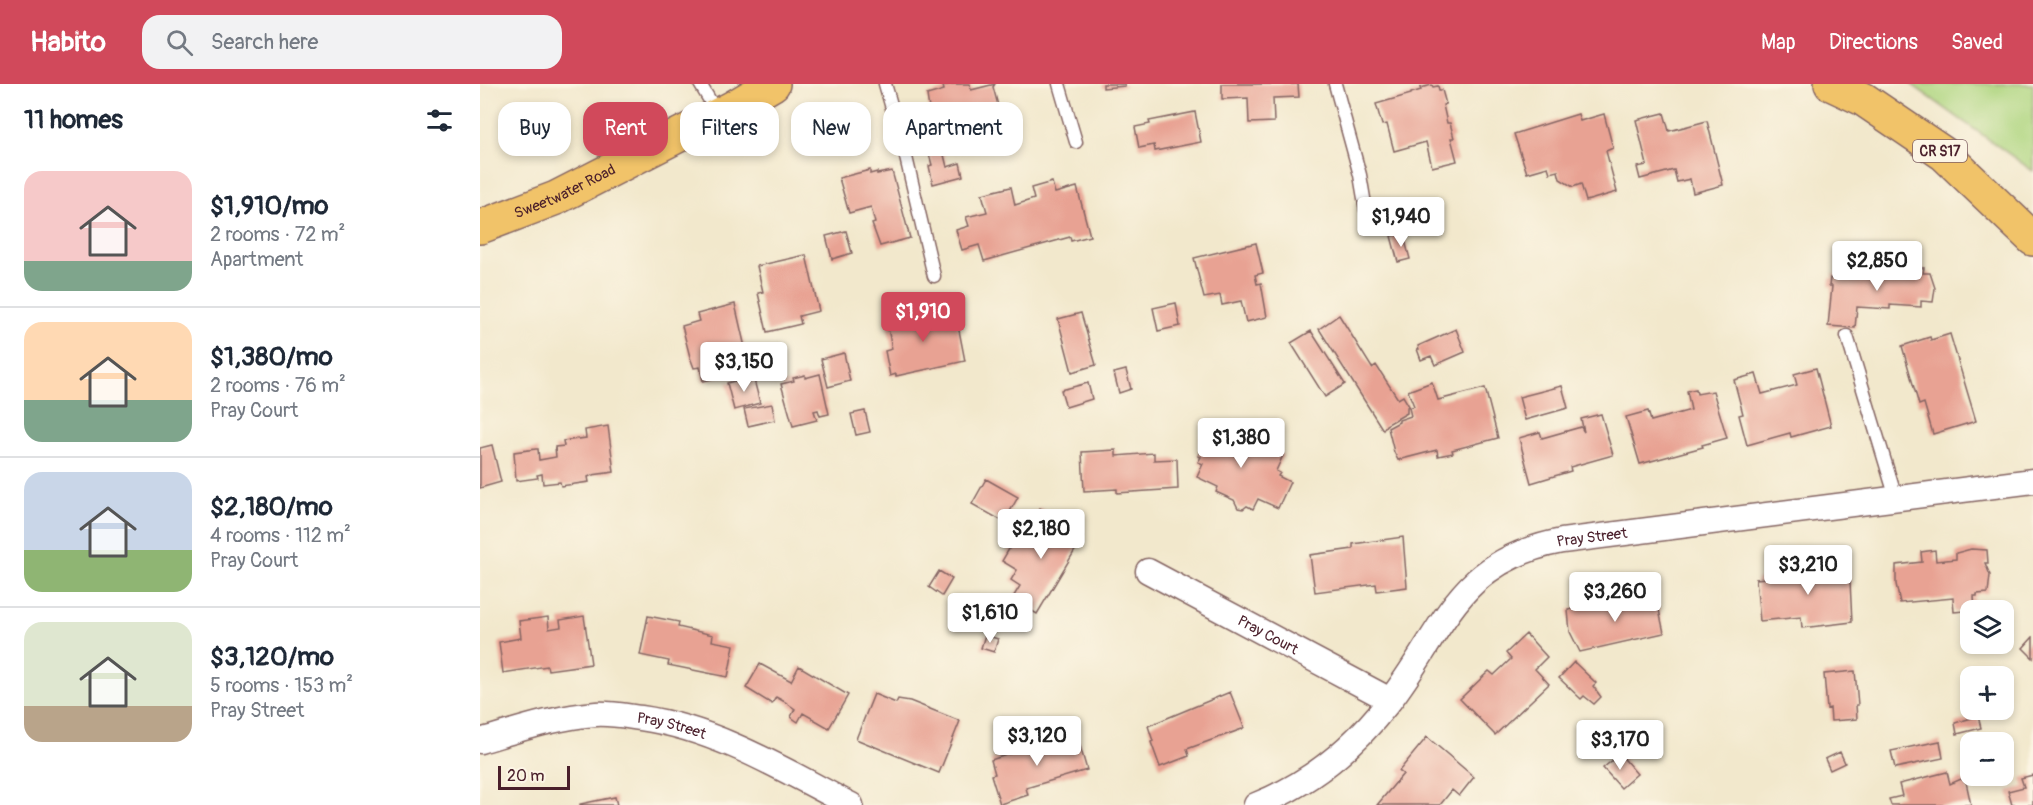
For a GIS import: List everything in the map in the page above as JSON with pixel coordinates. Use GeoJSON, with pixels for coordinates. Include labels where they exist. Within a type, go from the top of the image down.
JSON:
{"type":"FeatureCollection","features":[{"type":"Feature","properties":{"kind":"main road","name":"Sweetwater Road"},"geometry":{"type":"LineString","coordinates":[[741,102],[773,84]]}},
{"type":"Feature","properties":{"kind":"main road","name":"CR S17"},"geometry":{"type":"LineString","coordinates":[[1831,84],[1863,99],[1944,154],[2033,239]]}},
{"type":"Feature","properties":{"kind":"main road","name":"Sweetwater Road"},"geometry":{"type":"LineString","coordinates":[[480,227],[556,198],[680,134]]}},
{"type":"Feature","properties":{"kind":"street","name":"Pray Street"},"geometry":{"type":"LineString","coordinates":[[1256,805],[1287,791],[1314,774],[1364,732],[1390,700],[1455,602],[1490,569],[1528,550],[1562,541],[2033,481]]}},
{"type":"Feature","properties":{"kind":"street","name":"Pray Court"},"geometry":{"type":"LineString","coordinates":[[1148,571],[1390,700]]}},
{"type":"Feature","properties":{"kind":"street","name":"Pray Street"},"geometry":{"type":"LineString","coordinates":[[480,741],[542,723],[596,714],[657,720],[718,738],[851,805]]}},
{"type":"Feature","properties":{"kind":"lane"},"geometry":{"type":"LineString","coordinates":[[700,84],[710,102]]}},
{"type":"Feature","properties":{"kind":"lane"},"geometry":{"type":"LineString","coordinates":[[885,84],[905,153],[934,276]]}},
{"type":"Feature","properties":{"kind":"lane"},"geometry":{"type":"LineString","coordinates":[[1059,84],[1076,142]]}},
{"type":"Feature","properties":{"kind":"lane"},"geometry":{"type":"LineString","coordinates":[[1335,84],[1360,175],[1366,210]]}},
{"type":"Feature","properties":{"kind":"lane"},"geometry":{"type":"LineString","coordinates":[[1847,336],[1896,498]]}},
{"type":"Feature","properties":{"kind":"green space"},"geometry":{"type":"Polygon","coordinates":[[[1911,84],[2033,84],[2033,171],[1911,84]]]}},
{"type":"Feature","properties":{"kind":"building"},"geometry":{"type":"Polygon","coordinates":[[[970,84],[971,90],[995,84],[993,87],[997,102],[928,102],[927,95],[944,90],[943,86],[970,84]]]}},
{"type":"Feature","properties":{"kind":"building"},"geometry":{"type":"Polygon","coordinates":[[[1103,84],[1125,84],[1125,86],[1103,88],[1103,84]]]}},
{"type":"Feature","properties":{"kind":"building"},"geometry":{"type":"Polygon","coordinates":[[[1222,84],[1298,84],[1299,97],[1273,98],[1274,122],[1249,123],[1248,98],[1222,99],[1222,84]]]}},
{"type":"Feature","properties":{"kind":"building"},"geometry":{"type":"Polygon","coordinates":[[[1432,85],[1442,90],[1446,104],[1443,105],[1447,123],[1450,123],[1454,138],[1451,138],[1457,161],[1432,167],[1426,142],[1394,151],[1387,124],[1382,125],[1376,104],[1432,85]]]}},
{"type":"Feature","properties":{"kind":"building"},"geometry":{"type":"Polygon","coordinates":[[[1195,112],[1201,142],[1155,151],[1154,145],[1139,148],[1135,127],[1150,124],[1149,121],[1195,112]]]}},
{"type":"Feature","properties":{"kind":"building"},"geometry":{"type":"Polygon","coordinates":[[[1664,113],[1669,131],[1707,121],[1723,185],[1693,193],[1690,179],[1677,182],[1674,170],[1640,179],[1637,167],[1647,165],[1636,120],[1664,113]]]}},
{"type":"Feature","properties":{"kind":"building"},"geometry":{"type":"Polygon","coordinates":[[[1578,114],[1580,121],[1604,114],[1613,148],[1606,151],[1617,192],[1586,201],[1581,184],[1573,187],[1560,179],[1558,171],[1550,173],[1548,167],[1527,173],[1514,134],[1578,114]]]}},
{"type":"Feature","properties":{"kind":"building"},"geometry":{"type":"Polygon","coordinates":[[[930,156],[944,156],[947,167],[960,163],[963,176],[933,184],[929,166],[932,165],[930,156]]]}},
{"type":"Feature","properties":{"kind":"building"},"geometry":{"type":"Polygon","coordinates":[[[870,170],[870,174],[892,171],[910,238],[880,246],[872,224],[875,223],[871,207],[849,213],[839,178],[870,170]]]}},
{"type":"Feature","properties":{"kind":"building"},"geometry":{"type":"Polygon","coordinates":[[[1052,182],[1055,193],[1077,187],[1090,236],[1071,241],[1070,237],[984,261],[979,245],[962,250],[956,230],[969,226],[966,217],[987,212],[982,194],[1011,187],[1015,205],[1034,199],[1031,188],[1052,182]]]}},
{"type":"Feature","properties":{"kind":"building"},"geometry":{"type":"Polygon","coordinates":[[[846,231],[852,253],[832,259],[826,236],[846,231]]]}},
{"type":"Feature","properties":{"kind":"building"},"geometry":{"type":"Polygon","coordinates":[[[1403,233],[1410,259],[1398,262],[1391,236],[1403,233]]]}},
{"type":"Feature","properties":{"kind":"building"},"geometry":{"type":"Polygon","coordinates":[[[1256,243],[1263,273],[1255,275],[1257,284],[1261,283],[1267,317],[1246,322],[1241,301],[1222,305],[1220,295],[1204,298],[1194,258],[1256,243]]]}},
{"type":"Feature","properties":{"kind":"building"},"geometry":{"type":"Polygon","coordinates":[[[806,255],[819,311],[799,316],[801,324],[767,332],[758,293],[763,292],[757,266],[806,255]]]}},
{"type":"Feature","properties":{"kind":"building"},"geometry":{"type":"Polygon","coordinates":[[[1892,266],[1924,268],[1923,273],[1930,273],[1935,288],[1933,302],[1921,301],[1921,307],[1890,305],[1890,309],[1857,307],[1855,328],[1828,326],[1832,286],[1829,286],[1833,274],[1855,275],[1856,269],[1892,271],[1892,266]]]}},
{"type":"Feature","properties":{"kind":"building"},"geometry":{"type":"Polygon","coordinates":[[[1176,303],[1180,326],[1158,331],[1153,308],[1176,303]]]}},
{"type":"Feature","properties":{"kind":"building"},"geometry":{"type":"Polygon","coordinates":[[[735,304],[750,369],[703,381],[700,367],[694,368],[682,326],[699,321],[697,314],[735,304]]]}},
{"type":"Feature","properties":{"kind":"building"},"geometry":{"type":"Polygon","coordinates":[[[931,312],[936,319],[956,315],[965,361],[890,376],[885,351],[892,349],[886,318],[931,312]]]}},
{"type":"Feature","properties":{"kind":"building"},"geometry":{"type":"Polygon","coordinates":[[[1081,313],[1096,365],[1072,372],[1058,319],[1081,313]]]}},
{"type":"Feature","properties":{"kind":"building"},"geometry":{"type":"Polygon","coordinates":[[[1339,315],[1372,368],[1376,365],[1398,399],[1403,396],[1409,406],[1407,413],[1386,425],[1383,430],[1319,329],[1339,315]]]}},
{"type":"Feature","properties":{"kind":"building"},"geometry":{"type":"Polygon","coordinates":[[[1456,329],[1465,352],[1435,365],[1431,356],[1421,360],[1418,346],[1456,329]]]}},
{"type":"Feature","properties":{"kind":"building"},"geometry":{"type":"Polygon","coordinates":[[[1311,331],[1345,384],[1325,397],[1291,343],[1311,331]]]}},
{"type":"Feature","properties":{"kind":"building"},"geometry":{"type":"Polygon","coordinates":[[[1950,334],[1976,421],[1933,434],[1924,403],[1919,405],[1902,346],[1930,337],[1931,340],[1950,334]]]}},
{"type":"Feature","properties":{"kind":"building"},"geometry":{"type":"Polygon","coordinates":[[[844,353],[850,381],[828,387],[821,359],[844,353]]]}},
{"type":"Feature","properties":{"kind":"building"},"geometry":{"type":"Polygon","coordinates":[[[1816,368],[1831,426],[1791,437],[1790,433],[1747,445],[1739,415],[1743,414],[1734,380],[1756,374],[1762,394],[1797,385],[1794,374],[1816,368]]]}},
{"type":"Feature","properties":{"kind":"building"},"geometry":{"type":"Polygon","coordinates":[[[1126,370],[1131,389],[1119,393],[1114,373],[1126,370]]]}},
{"type":"Feature","properties":{"kind":"building"},"geometry":{"type":"Polygon","coordinates":[[[820,374],[829,414],[820,416],[818,410],[814,411],[817,420],[793,426],[781,384],[794,381],[793,378],[820,374]]]}},
{"type":"Feature","properties":{"kind":"building"},"geometry":{"type":"Polygon","coordinates":[[[753,376],[760,403],[734,410],[727,383],[753,376]]]}},
{"type":"Feature","properties":{"kind":"building"},"geometry":{"type":"Polygon","coordinates":[[[1432,382],[1438,400],[1485,388],[1498,438],[1452,450],[1453,453],[1438,456],[1437,450],[1398,460],[1388,428],[1399,420],[1411,416],[1409,408],[1414,406],[1408,391],[1432,382]]]}},
{"type":"Feature","properties":{"kind":"building"},"geometry":{"type":"Polygon","coordinates":[[[1088,383],[1092,399],[1066,407],[1061,390],[1088,383]]]}},
{"type":"Feature","properties":{"kind":"building"},"geometry":{"type":"Polygon","coordinates":[[[1562,386],[1568,408],[1525,420],[1519,397],[1562,386]]]}},
{"type":"Feature","properties":{"kind":"building"},"geometry":{"type":"Polygon","coordinates":[[[1696,389],[1697,394],[1713,391],[1727,438],[1640,464],[1626,417],[1648,411],[1651,421],[1691,410],[1687,391],[1696,389]]]}},
{"type":"Feature","properties":{"kind":"building"},"geometry":{"type":"Polygon","coordinates":[[[772,404],[775,420],[748,426],[744,409],[772,404]]]}},
{"type":"Feature","properties":{"kind":"building"},"geometry":{"type":"Polygon","coordinates":[[[865,411],[870,432],[856,435],[851,414],[865,411]]]}},
{"type":"Feature","properties":{"kind":"building"},"geometry":{"type":"Polygon","coordinates":[[[1601,414],[1613,455],[1570,467],[1571,471],[1531,483],[1519,438],[1540,432],[1542,438],[1581,427],[1584,432],[1581,419],[1601,414]]]}},
{"type":"Feature","properties":{"kind":"building"},"geometry":{"type":"Polygon","coordinates":[[[1224,425],[1283,455],[1276,471],[1280,473],[1278,476],[1290,482],[1278,508],[1258,499],[1253,509],[1247,506],[1243,509],[1238,508],[1234,500],[1216,492],[1218,487],[1197,477],[1203,464],[1198,462],[1201,457],[1198,456],[1202,447],[1200,439],[1205,429],[1219,436],[1224,425]]]}},
{"type":"Feature","properties":{"kind":"building"},"geometry":{"type":"Polygon","coordinates":[[[608,426],[614,472],[592,475],[588,477],[589,482],[561,486],[560,482],[543,484],[542,474],[537,475],[538,478],[516,481],[514,452],[538,449],[539,460],[556,457],[555,447],[564,446],[563,441],[586,438],[585,430],[608,426]]]}},
{"type":"Feature","properties":{"kind":"building"},"geometry":{"type":"Polygon","coordinates":[[[492,445],[501,482],[480,488],[480,448],[492,445]]]}},
{"type":"Feature","properties":{"kind":"building"},"geometry":{"type":"Polygon","coordinates":[[[1116,450],[1116,456],[1154,453],[1154,460],[1177,459],[1178,489],[1117,493],[1117,489],[1084,491],[1082,452],[1116,450]]]}},
{"type":"Feature","properties":{"kind":"building"},"geometry":{"type":"Polygon","coordinates":[[[986,479],[1018,497],[1004,522],[972,504],[986,479]]]}},
{"type":"Feature","properties":{"kind":"building"},"geometry":{"type":"Polygon","coordinates":[[[1040,508],[1083,537],[1037,614],[1012,599],[1020,586],[1011,580],[1017,570],[1002,561],[1016,537],[1031,546],[1038,534],[1028,528],[1040,508]]]}},
{"type":"Feature","properties":{"kind":"building"},"geometry":{"type":"Polygon","coordinates":[[[1403,537],[1407,587],[1377,591],[1376,584],[1315,592],[1310,555],[1353,549],[1353,544],[1403,537]]]}},
{"type":"Feature","properties":{"kind":"building"},"geometry":{"type":"Polygon","coordinates":[[[1971,549],[1987,550],[1988,563],[1985,563],[1990,575],[1988,593],[1977,594],[1974,596],[1974,600],[1960,600],[1960,611],[1954,612],[1953,598],[1900,603],[1896,584],[1896,565],[1922,562],[1921,552],[1935,550],[1936,561],[1956,559],[1956,553],[1971,549]]]}},
{"type":"Feature","properties":{"kind":"building"},"geometry":{"type":"Polygon","coordinates":[[[1849,561],[1852,622],[1802,628],[1801,617],[1760,621],[1756,579],[1816,573],[1815,564],[1849,561]]]}},
{"type":"Feature","properties":{"kind":"building"},"geometry":{"type":"Polygon","coordinates":[[[939,571],[952,579],[942,596],[929,587],[939,571]]]}},
{"type":"Feature","properties":{"kind":"building"},"geometry":{"type":"Polygon","coordinates":[[[1656,596],[1664,633],[1580,652],[1570,632],[1568,610],[1625,597],[1626,602],[1656,596]]]}},
{"type":"Feature","properties":{"kind":"building"},"geometry":{"type":"Polygon","coordinates":[[[584,616],[591,664],[548,670],[547,666],[503,673],[499,642],[521,638],[519,621],[548,617],[549,629],[561,627],[560,620],[584,616]]]}},
{"type":"Feature","properties":{"kind":"building"},"geometry":{"type":"Polygon","coordinates":[[[648,616],[679,622],[678,627],[713,635],[712,641],[734,645],[728,677],[668,665],[669,661],[640,655],[648,616]]]}},
{"type":"Feature","properties":{"kind":"building"},"geometry":{"type":"Polygon","coordinates":[[[1526,634],[1547,657],[1535,669],[1549,684],[1495,735],[1460,699],[1489,671],[1494,675],[1511,659],[1506,653],[1526,634]]]}},
{"type":"Feature","properties":{"kind":"building"},"geometry":{"type":"Polygon","coordinates":[[[985,635],[998,639],[994,652],[981,648],[985,635]]]}},
{"type":"Feature","properties":{"kind":"building"},"geometry":{"type":"Polygon","coordinates":[[[2033,637],[2033,658],[2023,648],[2033,637]]]}},
{"type":"Feature","properties":{"kind":"building"},"geometry":{"type":"Polygon","coordinates":[[[1574,662],[1596,683],[1593,686],[1601,697],[1594,704],[1584,696],[1581,699],[1559,678],[1574,662]]]}},
{"type":"Feature","properties":{"kind":"building"},"geometry":{"type":"Polygon","coordinates":[[[760,664],[791,681],[799,666],[848,695],[829,728],[803,713],[798,722],[791,717],[795,709],[785,702],[776,697],[772,704],[746,688],[760,664]]]}},
{"type":"Feature","properties":{"kind":"building"},"geometry":{"type":"Polygon","coordinates":[[[1855,671],[1857,719],[1831,721],[1830,708],[1827,709],[1824,674],[1855,671]]]}},
{"type":"Feature","properties":{"kind":"building"},"geometry":{"type":"Polygon","coordinates":[[[1230,692],[1244,727],[1187,749],[1189,756],[1160,767],[1148,726],[1230,692]]]}},
{"type":"Feature","properties":{"kind":"building"},"geometry":{"type":"Polygon","coordinates":[[[874,694],[896,703],[898,699],[910,701],[960,721],[939,773],[856,739],[874,694]]]}},
{"type":"Feature","properties":{"kind":"building"},"geometry":{"type":"Polygon","coordinates":[[[1979,720],[1981,728],[1957,734],[1955,723],[1979,720]]]}},
{"type":"Feature","properties":{"kind":"building"},"geometry":{"type":"Polygon","coordinates":[[[1076,732],[1087,770],[1026,788],[1028,795],[1000,804],[991,775],[995,774],[991,760],[1076,732]]]}},
{"type":"Feature","properties":{"kind":"building"},"geometry":{"type":"Polygon","coordinates":[[[1427,737],[1474,777],[1459,796],[1452,790],[1440,805],[1377,805],[1403,774],[1399,771],[1427,737]]]}},
{"type":"Feature","properties":{"kind":"building"},"geometry":{"type":"Polygon","coordinates":[[[1940,741],[1943,758],[1895,768],[1891,751],[1940,741]]]}},
{"type":"Feature","properties":{"kind":"building"},"geometry":{"type":"Polygon","coordinates":[[[1840,752],[1845,763],[1830,770],[1825,759],[1840,752]]]}},
{"type":"Feature","properties":{"kind":"building"},"geometry":{"type":"Polygon","coordinates":[[[1620,754],[1637,774],[1621,788],[1603,768],[1620,754]]]}},
{"type":"Feature","properties":{"kind":"building"},"geometry":{"type":"Polygon","coordinates":[[[1947,772],[1950,784],[1960,779],[1960,786],[1967,786],[1971,805],[1891,805],[1889,799],[1902,796],[1899,784],[1947,772]]]}},
{"type":"Feature","properties":{"kind":"building"},"geometry":{"type":"Polygon","coordinates":[[[2033,775],[2033,805],[2012,805],[2008,791],[2024,787],[2021,778],[2033,775]]]}},
{"type":"Feature","properties":{"kind":"building"},"geometry":{"type":"Polygon","coordinates":[[[615,797],[617,805],[580,805],[580,804],[615,797]]]}}]}
